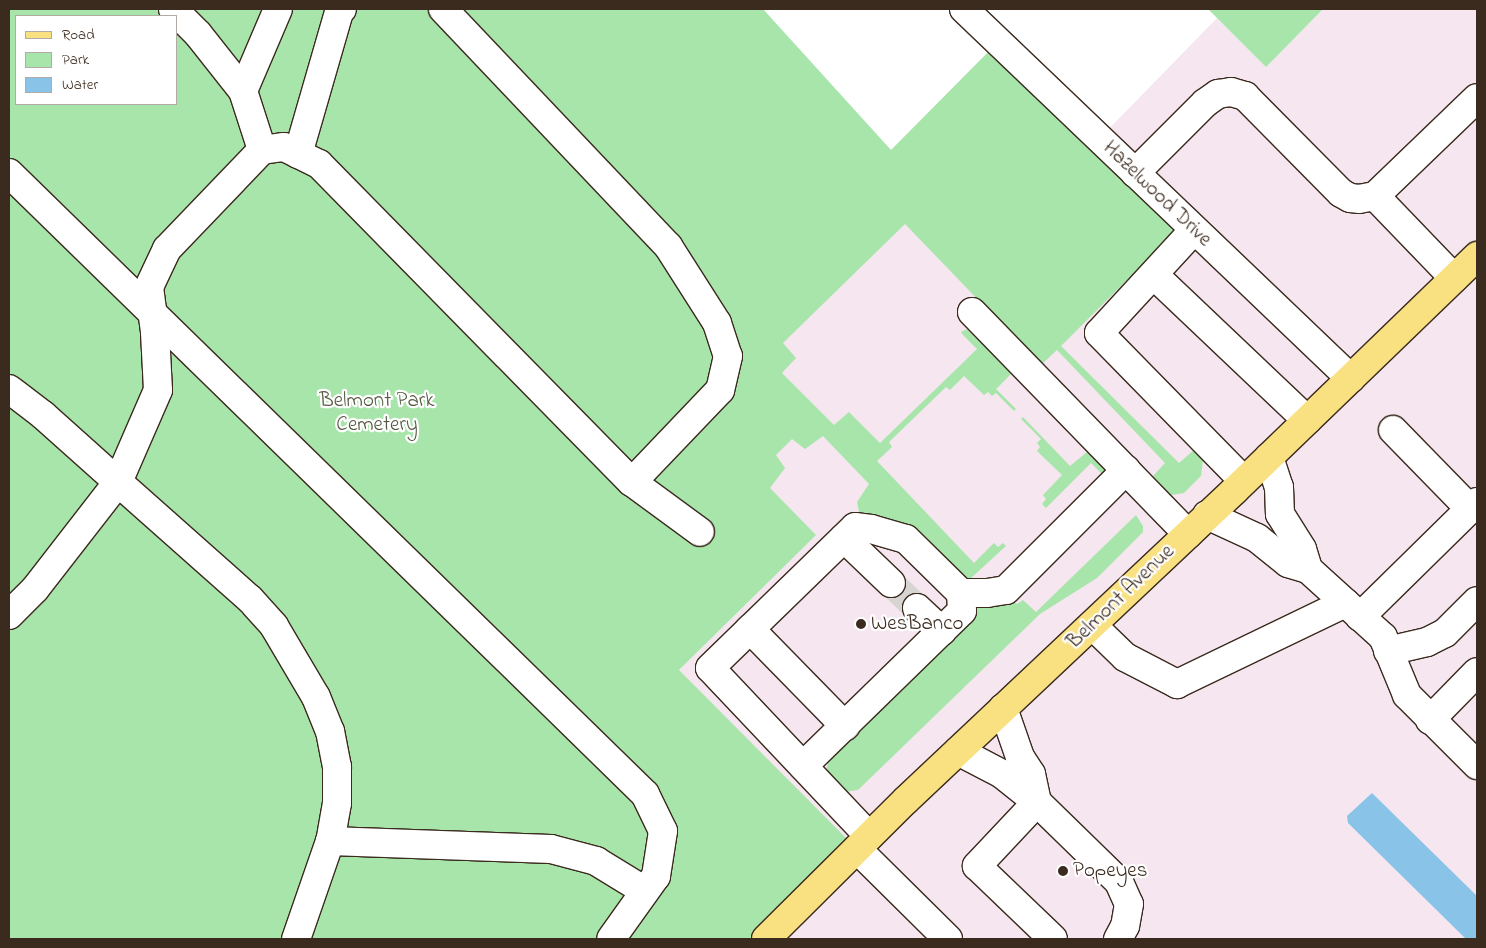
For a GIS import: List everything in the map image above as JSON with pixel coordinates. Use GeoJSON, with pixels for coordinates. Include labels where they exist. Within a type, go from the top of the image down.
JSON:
{"type":"FeatureCollection","features":[{"type":"Feature","properties":{"kind":"main road","name":"Belmont Avenue"},"geometry":{"type":"LineString","coordinates":[[766,939],[863,842],[1244,482],[1477,256]]}},
{"type":"Feature","properties":{"kind":"street"},"geometry":{"type":"LineString","coordinates":[[173,9],[198,34],[243,91],[262,150]]}},
{"type":"Feature","properties":{"kind":"street"},"geometry":{"type":"LineString","coordinates":[[243,91],[278,9]]}},
{"type":"Feature","properties":{"kind":"street"},"geometry":{"type":"LineString","coordinates":[[298,154],[339,12],[342,9]]}},
{"type":"Feature","properties":{"kind":"street"},"geometry":{"type":"LineString","coordinates":[[443,9],[668,246],[717,323],[728,356],[720,390],[632,482]]}},
{"type":"Feature","properties":{"kind":"street","name":"Hazelwood Drive"},"geometry":{"type":"LineString","coordinates":[[964,9],[1351,379]]}},
{"type":"Feature","properties":{"kind":"street"},"geometry":{"type":"LineString","coordinates":[[1134,173],[1205,103],[1218,94],[1231,92],[1245,96],[1342,193],[1350,198],[1359,199],[1376,196],[1477,98]]}},
{"type":"Feature","properties":{"kind":"street"},"geometry":{"type":"LineString","coordinates":[[9,615],[34,589],[118,482],[158,390],[149,287],[168,248],[262,150],[284,146],[319,164],[632,482],[700,532]]}},
{"type":"Feature","properties":{"kind":"street"},"geometry":{"type":"LineString","coordinates":[[9,172],[645,794],[663,831],[656,876],[611,939]]}},
{"type":"Feature","properties":{"kind":"street"},"geometry":{"type":"LineString","coordinates":[[1376,196],[1454,278]]}},
{"type":"Feature","properties":{"kind":"street"},"geometry":{"type":"LineString","coordinates":[[1194,230],[1099,333],[1244,482]]}},
{"type":"Feature","properties":{"kind":"street"},"geometry":{"type":"LineString","coordinates":[[1154,275],[1307,420]]}},
{"type":"Feature","properties":{"kind":"street"},"geometry":{"type":"LineString","coordinates":[[972,312],[1188,534]]}},
{"type":"Feature","properties":{"kind":"street"},"geometry":{"type":"LineString","coordinates":[[9,389],[56,426],[250,599],[274,626],[316,697],[330,731],[337,776],[337,803],[330,841],[296,939]]}},
{"type":"Feature","properties":{"kind":"street"},"geometry":{"type":"LineString","coordinates":[[1092,625],[1125,657],[1177,684],[1352,610],[1474,505],[1393,430]]}},
{"type":"Feature","properties":{"kind":"street"},"geometry":{"type":"LineString","coordinates":[[1269,456],[1279,487],[1280,514],[1302,549],[1308,570]]}},
{"type":"Feature","properties":{"kind":"street"},"geometry":{"type":"LineString","coordinates":[[948,939],[863,842],[803,766],[710,668],[855,527],[871,529],[906,539],[961,592],[987,593],[1006,590],[1126,470]]}},
{"type":"Feature","properties":{"kind":"street"},"geometry":{"type":"LineString","coordinates":[[1207,515],[1257,538],[1288,563],[1308,570],[1383,637],[1407,695],[1477,766]]}},
{"type":"Feature","properties":{"kind":"street"},"geometry":{"type":"LineString","coordinates":[[844,538],[891,583]]}},
{"type":"Feature","properties":{"kind":"street"},"geometry":{"type":"LineString","coordinates":[[803,766],[962,611],[961,592]]}},
{"type":"Feature","properties":{"kind":"street"},"geometry":{"type":"LineString","coordinates":[[1388,651],[1427,642],[1445,633],[1477,601]]}},
{"type":"Feature","properties":{"kind":"street"},"geometry":{"type":"LineString","coordinates":[[917,608],[942,631]]}},
{"type":"Feature","properties":{"kind":"street"},"geometry":{"type":"LineString","coordinates":[[750,629],[845,726]]}},
{"type":"Feature","properties":{"kind":"street"},"geometry":{"type":"LineString","coordinates":[[1430,720],[1477,672]]}},
{"type":"Feature","properties":{"kind":"street"},"geometry":{"type":"LineString","coordinates":[[1003,708],[1020,757],[1031,774],[1037,802]]}},
{"type":"Feature","properties":{"kind":"street"},"geometry":{"type":"LineString","coordinates":[[958,751],[1002,774],[1037,802],[1119,882],[1130,904],[1129,913],[1118,939]]}},
{"type":"Feature","properties":{"kind":"street"},"geometry":{"type":"LineString","coordinates":[[1037,802],[977,866],[1053,939]]}},
{"type":"Feature","properties":{"kind":"street"},"geometry":{"type":"LineString","coordinates":[[330,841],[551,849],[596,861],[645,891]]}},
{"type":"Feature","properties":{"kind":"shaded area"},"geometry":{"type":"Polygon","coordinates":[[[1323,9],[1477,9],[1477,939],[766,939],[679,670],[809,540],[740,470],[754,355],[860,180],[1099,139],[1217,18],[1266,66],[1323,9]]]}},
{"type":"Feature","properties":{"kind":"green space","name":"Belmont Park Cemetery"},"geometry":{"type":"Polygon","coordinates":[[[9,9],[763,9],[891,150],[998,42],[1180,227],[1061,346],[1179,463],[1194,450],[1203,460],[1201,476],[1184,493],[1171,495],[1165,492],[1153,476],[1165,463],[1057,350],[1041,365],[905,224],[783,343],[796,358],[782,373],[834,425],[849,412],[880,443],[977,349],[961,332],[967,329],[1011,374],[996,389],[1016,409],[1014,411],[996,393],[992,396],[988,392],[984,395],[964,376],[950,390],[946,387],[889,442],[892,447],[877,461],[974,563],[994,543],[998,547],[1003,543],[1006,546],[970,579],[963,577],[867,520],[859,512],[857,502],[869,484],[823,436],[805,449],[792,439],[776,455],[785,468],[770,488],[816,535],[679,670],[857,849],[766,939],[9,939],[9,9]]]}},
{"type":"Feature","properties":{"kind":"green space"},"geometry":{"type":"Polygon","coordinates":[[[1208,9],[1323,9],[1266,67],[1208,9]]]}},
{"type":"Feature","properties":{"kind":"green space"},"geometry":{"type":"Polygon","coordinates":[[[1023,417],[1070,466],[1087,452],[1107,471],[1103,475],[1091,463],[1046,508],[1042,504],[1046,499],[1043,495],[1062,475],[1037,451],[1040,447],[1037,443],[1041,439],[1021,419],[1023,417]]]}},
{"type":"Feature","properties":{"kind":"green space"},"geometry":{"type":"Polygon","coordinates":[[[1136,515],[1143,526],[1143,532],[1097,578],[1040,614],[858,790],[844,792],[828,778],[826,770],[830,757],[971,606],[1010,598],[1017,604],[1023,600],[1036,612],[1136,515]]]}},
{"type":"Feature","properties":{"kind":"water"},"geometry":{"type":"Polygon","coordinates":[[[1372,793],[1477,896],[1477,939],[1466,939],[1348,823],[1347,816],[1372,793]]]}},
{"type":"Feature","properties":{"kind":"tunnel"},"geometry":{"type":"LineString","coordinates":[[891,583],[917,608]]}},
{"type":"Feature","properties":{"kind":"place","name":"WesBanco"},"geometry":{"type":"Point","coordinates":[861,624]}},
{"type":"Feature","properties":{"kind":"place","name":"Popeyes"},"geometry":{"type":"Point","coordinates":[1063,871]}}]}
